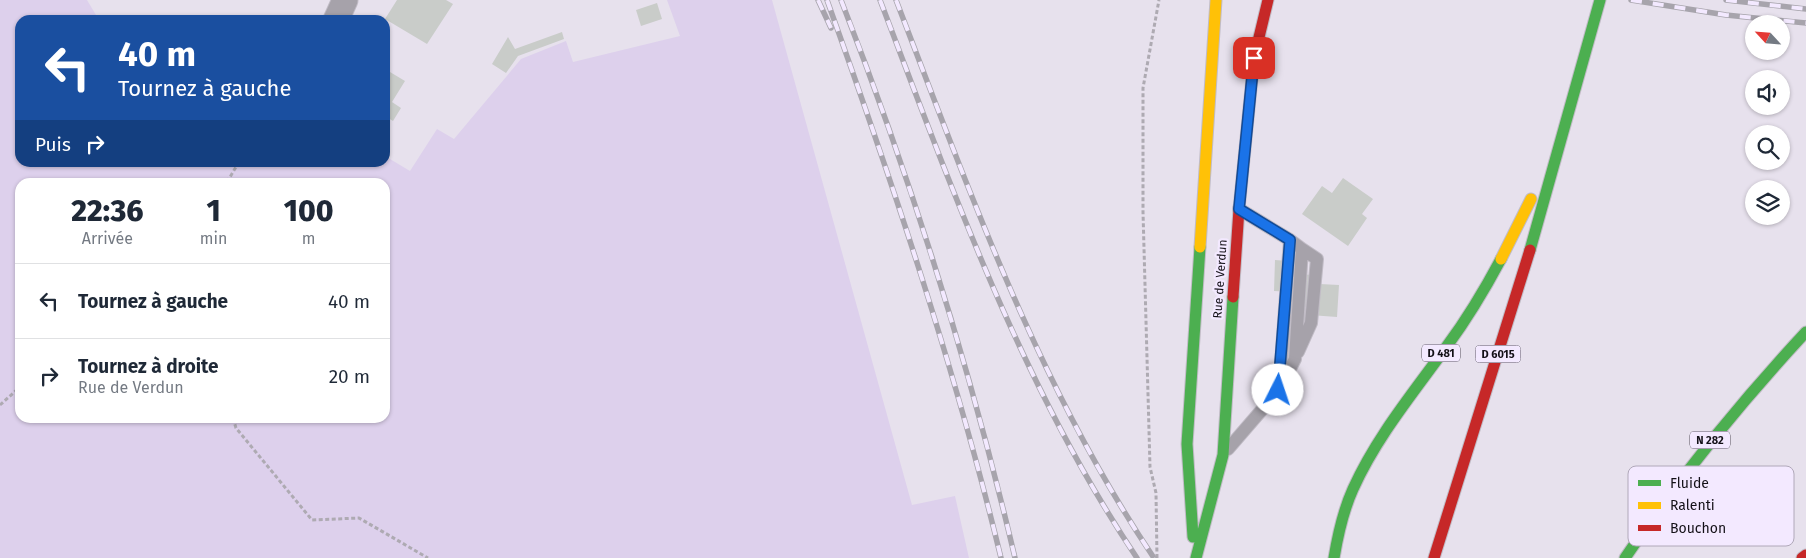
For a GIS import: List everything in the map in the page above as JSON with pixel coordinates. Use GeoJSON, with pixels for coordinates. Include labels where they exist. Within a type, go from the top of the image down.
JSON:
{"type":"FeatureCollection","features":[{"type":"Feature","properties":{"kind":"main road","name":"Rue de Verdun"},"geometry":{"type":"LineString","coordinates":[[1195,558],[1188,444],[1216,0]]}},
{"type":"Feature","properties":{"kind":"main road","name":"Rue de Verdun"},"geometry":{"type":"LineString","coordinates":[[1195,558],[1223,455],[1239,209],[1254,58],[1268,0]]}},
{"type":"Feature","properties":{"kind":"main road","name":"D 6015"},"geometry":{"type":"LineString","coordinates":[[1434,558],[1514,306],[1557,149],[1590,42],[1600,0]]}},
{"type":"Feature","properties":{"kind":"main road","name":"D 481"},"geometry":{"type":"LineString","coordinates":[[1334,558],[1340,519],[1352,486],[1375,444],[1479,298],[1557,149]]}},
{"type":"Feature","properties":{"kind":"main road","name":"N 282"},"geometry":{"type":"LineString","coordinates":[[1691,466],[1764,377],[1806,332]]}},
{"type":"Feature","properties":{"kind":"main road","name":"N 282"},"geometry":{"type":"LineString","coordinates":[[1625,558],[1634,546]]}},
{"type":"Feature","properties":{"kind":"main road"},"geometry":{"type":"LineString","coordinates":[[1802,558],[1806,555]]}},
{"type":"Feature","properties":{"kind":"street"},"geometry":{"type":"LineString","coordinates":[[338,15],[345,0]]}},
{"type":"Feature","properties":{"kind":"lane"},"geometry":{"type":"LineString","coordinates":[[1223,455],[1278,390],[1295,359],[1311,324],[1317,260],[1290,240],[1239,209]]}},
{"type":"Feature","properties":{"kind":"lane"},"geometry":{"type":"LineString","coordinates":[[1278,390],[1290,240]]}},
{"type":"Feature","properties":{"kind":"path"},"geometry":{"type":"LineString","coordinates":[[1157,558],[1156,493],[1150,467],[1143,212],[1143,88],[1159,0]]}},
{"type":"Feature","properties":{"kind":"path"},"geometry":{"type":"LineString","coordinates":[[229,178],[236,167]]}},
{"type":"Feature","properties":{"kind":"path"},"geometry":{"type":"LineString","coordinates":[[0,405],[15,392]]}},
{"type":"Feature","properties":{"kind":"path"},"geometry":{"type":"LineString","coordinates":[[235,423],[236,428],[312,520],[359,518],[428,558]]}},
{"type":"Feature","properties":{"kind":"shaded area"},"geometry":{"type":"Polygon","coordinates":[[[0,0],[87,0],[96,15],[15,15],[15,167],[390,167],[390,159],[410,171],[437,129],[454,139],[521,59],[566,41],[573,62],[680,36],[667,0],[772,0],[912,505],[955,496],[969,558],[0,558],[0,0]]]}},
{"type":"Feature","properties":{"kind":"building"},"geometry":{"type":"Polygon","coordinates":[[[397,0],[446,0],[453,4],[427,44],[390,22],[390,15],[388,15],[397,0]]]}},
{"type":"Feature","properties":{"kind":"building"},"geometry":{"type":"Polygon","coordinates":[[[657,3],[662,19],[641,26],[636,10],[657,3]]]}},
{"type":"Feature","properties":{"kind":"building"},"geometry":{"type":"Polygon","coordinates":[[[562,32],[564,39],[518,56],[506,73],[492,64],[508,37],[515,49],[562,32]]]}},
{"type":"Feature","properties":{"kind":"building"},"geometry":{"type":"Polygon","coordinates":[[[390,72],[405,81],[392,102],[401,108],[393,121],[390,119],[390,72]]]}},
{"type":"Feature","properties":{"kind":"building"},"geometry":{"type":"Polygon","coordinates":[[[1343,178],[1373,199],[1362,214],[1367,218],[1348,246],[1302,214],[1322,186],[1332,193],[1343,178]]]}},
{"type":"Feature","properties":{"kind":"building"},"geometry":{"type":"Polygon","coordinates":[[[1275,260],[1302,262],[1301,274],[1321,276],[1320,284],[1339,285],[1337,317],[1310,315],[1310,307],[1291,306],[1292,292],[1274,291],[1275,260]]]}},
{"type":"Feature","properties":{"kind":"railway"},"geometry":{"type":"LineString","coordinates":[[818,0],[831,28]]}},
{"type":"Feature","properties":{"kind":"railway"},"geometry":{"type":"LineString","coordinates":[[827,0],[876,138],[943,346],[964,417],[1001,558]]}},
{"type":"Feature","properties":{"kind":"railway"},"geometry":{"type":"LineString","coordinates":[[841,0],[892,136],[938,276],[979,417],[1015,558]]}},
{"type":"Feature","properties":{"kind":"railway"},"geometry":{"type":"LineString","coordinates":[[880,0],[963,215],[1024,357],[1096,493],[1137,558]]}},
{"type":"Feature","properties":{"kind":"railway"},"geometry":{"type":"LineString","coordinates":[[896,0],[980,216],[1041,356],[1075,425],[1113,493],[1154,558]]}},
{"type":"Feature","properties":{"kind":"railway"},"geometry":{"type":"LineString","coordinates":[[1631,0],[1726,15],[1806,23]]}},
{"type":"Feature","properties":{"kind":"railway"},"geometry":{"type":"LineString","coordinates":[[1726,0],[1806,9]]}},
{"type":"Feature","properties":{"kind":"traffic: fast"},"geometry":{"type":"LineString","coordinates":[[1530,250],[1600,0]]}},
{"type":"Feature","properties":{"kind":"traffic: fast"},"geometry":{"type":"LineString","coordinates":[[1193,537],[1187,444],[1200,247]]}},
{"type":"Feature","properties":{"kind":"traffic: fast"},"geometry":{"type":"LineString","coordinates":[[1334,558],[1346,506],[1373,451],[1462,325],[1501,259]]}},
{"type":"Feature","properties":{"kind":"traffic: fast"},"geometry":{"type":"LineString","coordinates":[[1196,558],[1223,455],[1233,297]]}},
{"type":"Feature","properties":{"kind":"traffic: fast"},"geometry":{"type":"LineString","coordinates":[[1692,466],[1757,386],[1806,332]]}},
{"type":"Feature","properties":{"kind":"traffic: fast"},"geometry":{"type":"LineString","coordinates":[[1625,558],[1633,546]]}},
{"type":"Feature","properties":{"kind":"traffic: slow"},"geometry":{"type":"LineString","coordinates":[[1200,247],[1216,0]]}},
{"type":"Feature","properties":{"kind":"traffic: slow"},"geometry":{"type":"LineString","coordinates":[[1501,259],[1531,199]]}},
{"type":"Feature","properties":{"kind":"traffic: jam"},"geometry":{"type":"LineString","coordinates":[[1233,297],[1239,209],[1254,58],[1268,0]]}},
{"type":"Feature","properties":{"kind":"traffic: jam"},"geometry":{"type":"LineString","coordinates":[[1434,558],[1530,250]]}},
{"type":"Feature","properties":{"kind":"traffic: jam"},"geometry":{"type":"LineString","coordinates":[[1802,558],[1806,555]]}},
{"type":"Feature","properties":{"kind":"route"},"geometry":{"type":"LineString","coordinates":[[1254,58],[1239,209],[1290,240],[1278,390]]}}]}
